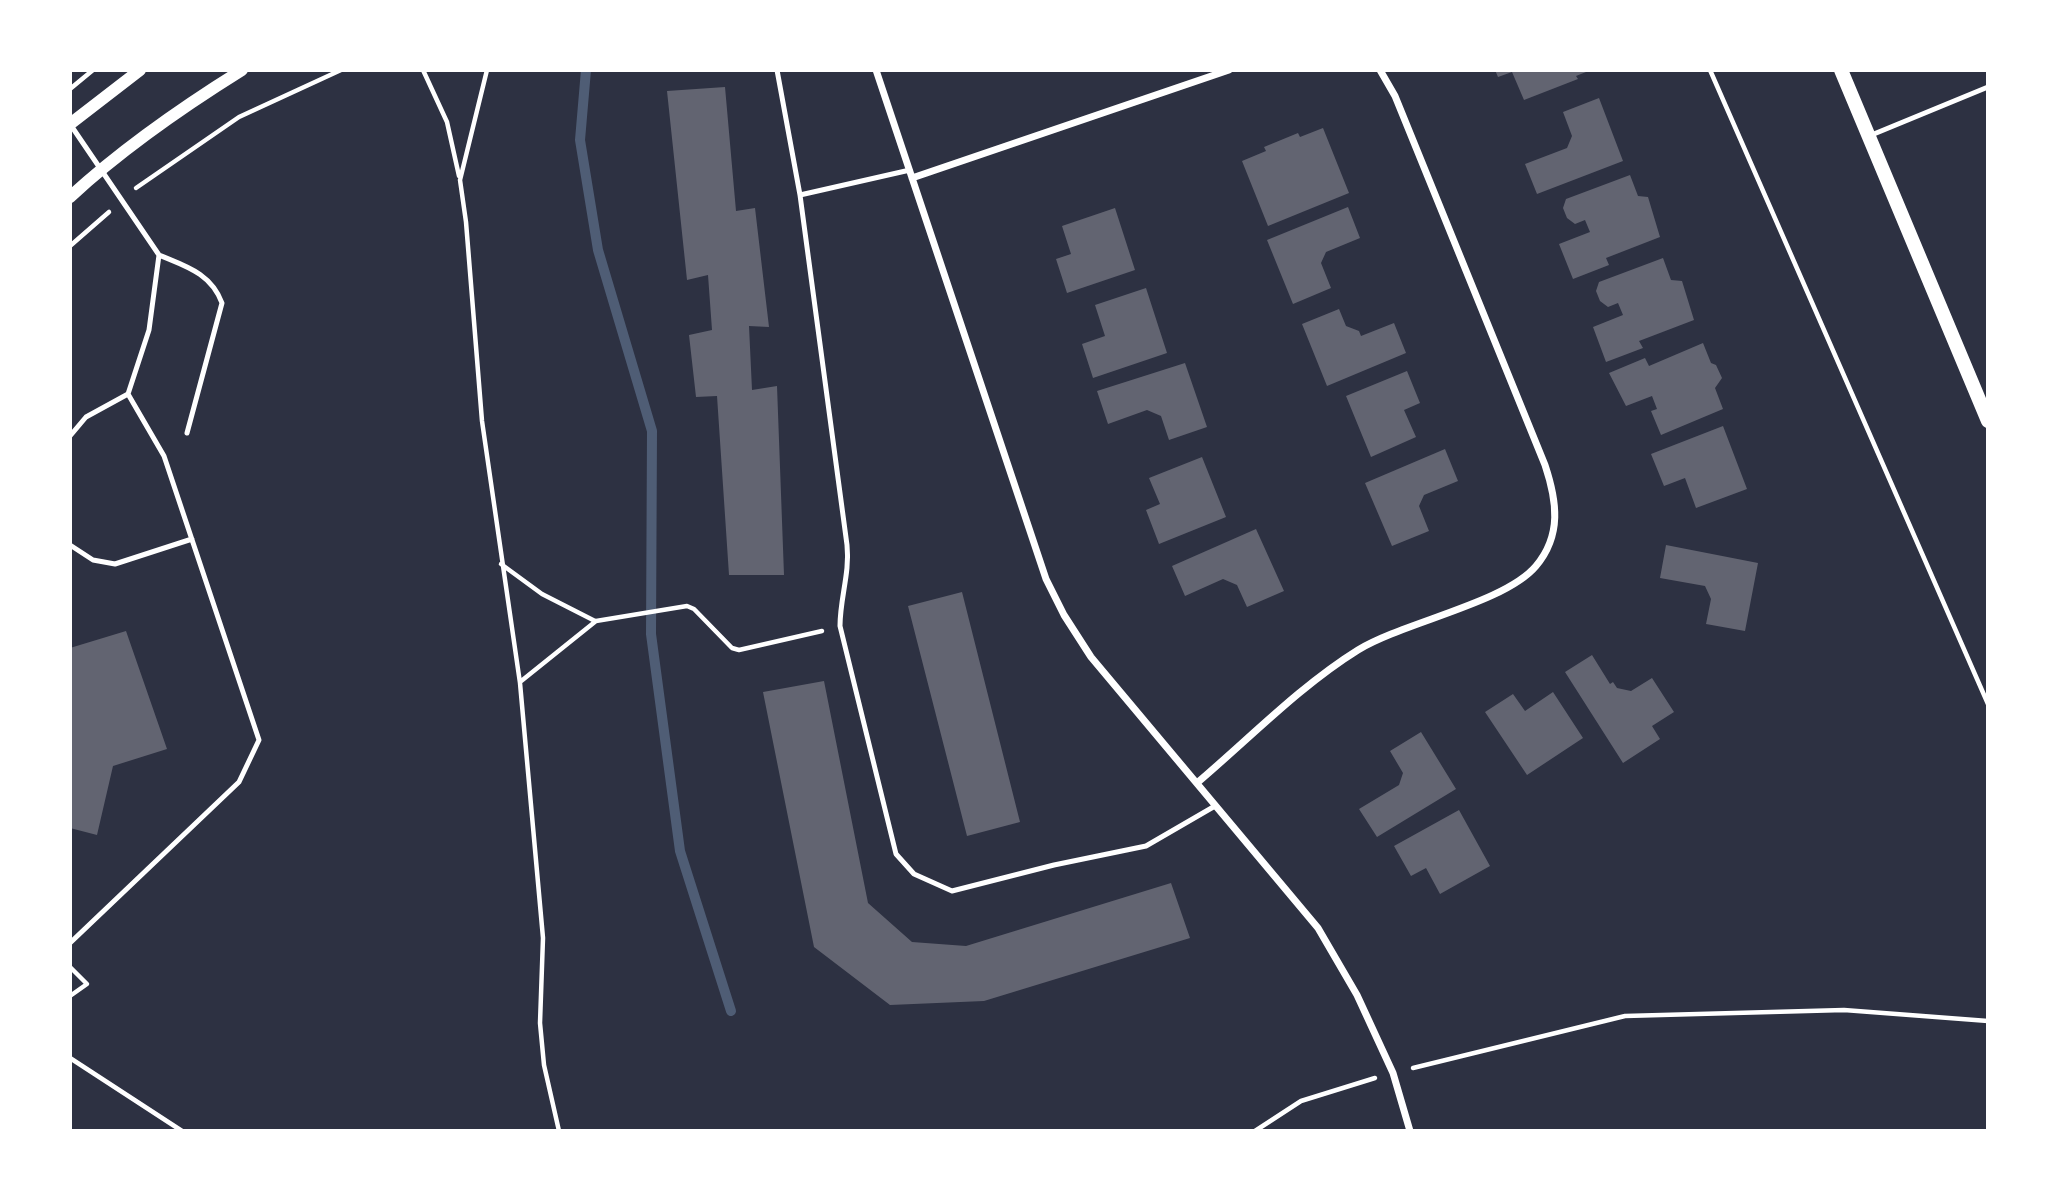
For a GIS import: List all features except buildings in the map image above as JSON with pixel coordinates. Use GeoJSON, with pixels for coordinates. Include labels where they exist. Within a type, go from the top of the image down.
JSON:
{"type":"FeatureCollection","features":[{"type":"Feature","properties":{"kind":"main road"},"geometry":{"type":"LineString","coordinates":[[1841,70],[1988,421]]}},
{"type":"Feature","properties":{"kind":"street"},"geometry":{"type":"LineString","coordinates":[[70,124],[140,70]]}},
{"type":"Feature","properties":{"kind":"street"},"geometry":{"type":"LineString","coordinates":[[70,197],[100,169],[180,108],[242,70]]}},
{"type":"Feature","properties":{"kind":"street"},"geometry":{"type":"LineString","coordinates":[[876,70],[1046,579],[1064,615],[1091,657],[1318,928],[1357,995],[1393,1073],[1410,1131]]}},
{"type":"Feature","properties":{"kind":"street"},"geometry":{"type":"LineString","coordinates":[[911,174],[1229,70]]}},
{"type":"Feature","properties":{"kind":"street"},"geometry":{"type":"LineString","coordinates":[[1197,783],[1330,669],[1358,651],[1379,639],[1523,580],[1547,551],[1553,533],[1555,505],[1545,465],[1395,96],[1380,70]]}},
{"type":"Feature","properties":{"kind":"lane"},"geometry":{"type":"LineString","coordinates":[[777,70],[800,195],[847,545],[848,578],[843,591],[840,626],[895,854],[914,874],[952,891],[1054,864],[1146,846],[1216,806]]}},
{"type":"Feature","properties":{"kind":"lane"},"geometry":{"type":"LineString","coordinates":[[1869,136],[1988,86]]}},
{"type":"Feature","properties":{"kind":"lane"},"geometry":{"type":"LineString","coordinates":[[70,124],[159,255],[201,273],[216,288],[222,303],[187,433]]}},
{"type":"Feature","properties":{"kind":"lane"},"geometry":{"type":"LineString","coordinates":[[800,195],[911,174]]}},
{"type":"Feature","properties":{"kind":"lane"},"geometry":{"type":"LineString","coordinates":[[70,436],[86,417],[128,394],[149,330],[159,255]]}},
{"type":"Feature","properties":{"kind":"lane"},"geometry":{"type":"LineString","coordinates":[[70,943],[239,782],[259,740],[164,456],[128,394]]}},
{"type":"Feature","properties":{"kind":"lane"},"geometry":{"type":"LineString","coordinates":[[70,545],[93,560],[115,564],[192,539]]}},
{"type":"Feature","properties":{"kind":"path"},"geometry":{"type":"LineString","coordinates":[[70,89],[93,70]]}},
{"type":"Feature","properties":{"kind":"path"},"geometry":{"type":"LineString","coordinates":[[70,246],[150,176],[239,117],[341,70]]}},
{"type":"Feature","properties":{"kind":"path"},"geometry":{"type":"LineString","coordinates":[[423,70],[447,122],[466,222],[482,421],[520,683],[543,938],[540,1023],[544,1065],[559,1131]]}},
{"type":"Feature","properties":{"kind":"path"},"geometry":{"type":"LineString","coordinates":[[460,180],[487,70]]}},
{"type":"Feature","properties":{"kind":"path"},"geometry":{"type":"LineString","coordinates":[[1710,70],[1988,704]]}},
{"type":"Feature","properties":{"kind":"path"},"geometry":{"type":"LineString","coordinates":[[501,564],[542,594],[596,621]]}},
{"type":"Feature","properties":{"kind":"path"},"geometry":{"type":"LineString","coordinates":[[520,683],[596,621],[674,608],[694,609],[733,648],[739,650],[840,626]]}},
{"type":"Feature","properties":{"kind":"path"},"geometry":{"type":"LineString","coordinates":[[70,967],[87,984],[70,996]]}},
{"type":"Feature","properties":{"kind":"path"},"geometry":{"type":"LineString","coordinates":[[1422,1066],[1625,1016],[1844,1010],[1988,1021]]}},
{"type":"Feature","properties":{"kind":"path"},"geometry":{"type":"LineString","coordinates":[[70,1058],[182,1131]]}},
{"type":"Feature","properties":{"kind":"path"},"geometry":{"type":"LineString","coordinates":[[1255,1131],[1301,1101],[1362,1082]]}},
{"type":"Feature","properties":{"kind":"waterway"},"geometry":{"type":"LineString","coordinates":[[586,70],[580,140],[598,250],[652,431],[651,634],[680,851],[731,1011]]}}]}
